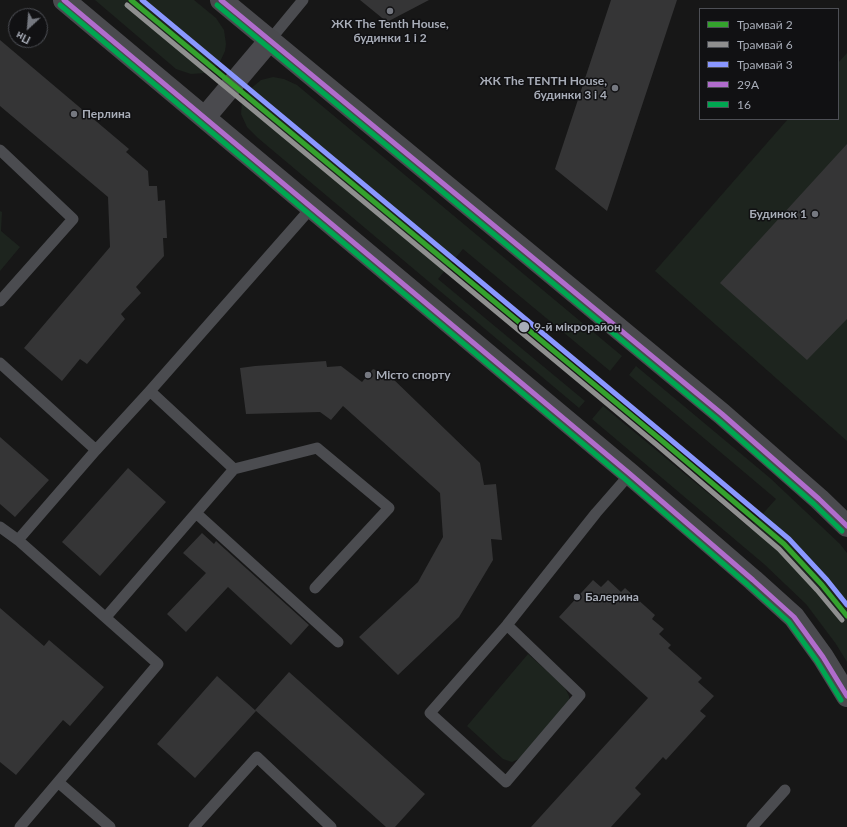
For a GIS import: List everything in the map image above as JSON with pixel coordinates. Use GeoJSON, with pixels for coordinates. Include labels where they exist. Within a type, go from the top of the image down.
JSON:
{"type":"FeatureCollection","features":[{"type":"Feature","properties":{"kind":"main road"},"geometry":{"type":"LineString","coordinates":[[64,0],[630,474],[753,580],[794,617],[823,657],[847,696]]}},
{"type":"Feature","properties":{"kind":"main road"},"geometry":{"type":"LineString","coordinates":[[221,0],[722,414],[819,499],[847,526]]}},
{"type":"Feature","properties":{"kind":"main road"},"geometry":{"type":"LineString","coordinates":[[205,117],[270,40]]}},
{"type":"Feature","properties":{"kind":"lane"},"geometry":{"type":"LineString","coordinates":[[270,40],[303,0]]}},
{"type":"Feature","properties":{"kind":"lane"},"geometry":{"type":"LineString","coordinates":[[0,150],[73,219],[0,302]]}},
{"type":"Feature","properties":{"kind":"lane"},"geometry":{"type":"LineString","coordinates":[[18,540],[312,207]]}},
{"type":"Feature","properties":{"kind":"lane"},"geometry":{"type":"LineString","coordinates":[[0,363],[96,450]]}},
{"type":"Feature","properties":{"kind":"lane"},"geometry":{"type":"LineString","coordinates":[[150,391],[234,469]]}},
{"type":"Feature","properties":{"kind":"lane"},"geometry":{"type":"LineString","coordinates":[[106,617],[234,469],[317,448],[389,508],[315,588]]}},
{"type":"Feature","properties":{"kind":"lane"},"geometry":{"type":"LineString","coordinates":[[507,625],[580,695],[506,782],[430,713],[507,625],[596,513],[630,474]]}},
{"type":"Feature","properties":{"kind":"lane"},"geometry":{"type":"LineString","coordinates":[[196,513],[338,642]]}},
{"type":"Feature","properties":{"kind":"lane"},"geometry":{"type":"LineString","coordinates":[[0,527],[18,540],[158,664],[20,827]]}},
{"type":"Feature","properties":{"kind":"lane"},"geometry":{"type":"LineString","coordinates":[[194,827],[257,757],[331,827]]}},
{"type":"Feature","properties":{"kind":"lane"},"geometry":{"type":"LineString","coordinates":[[58,782],[110,827]]}},
{"type":"Feature","properties":{"kind":"lane"},"geometry":{"type":"LineString","coordinates":[[752,827],[785,790]]}},
{"type":"Feature","properties":{"kind":"shaded area"},"geometry":{"type":"Polygon","coordinates":[[[95,0],[194,0],[216,18],[224,30],[226,44],[225,51],[219,64],[205,73],[191,74],[176,69],[95,0]]]}},
{"type":"Feature","properties":{"kind":"shaded area"},"geometry":{"type":"Polygon","coordinates":[[[847,53],[847,441],[655,271],[787,120],[839,120],[839,62],[847,53]]]}},
{"type":"Feature","properties":{"kind":"shaded area"},"geometry":{"type":"Polygon","coordinates":[[[273,77],[284,79],[297,85],[622,356],[610,371],[463,249],[438,279],[585,401],[579,408],[258,138],[247,127],[241,114],[242,101],[249,90],[261,80],[273,77]]]}},
{"type":"Feature","properties":{"kind":"shaded area"},"geometry":{"type":"Polygon","coordinates":[[[0,211],[2,212],[1,231],[20,247],[0,271],[0,211]]]}},
{"type":"Feature","properties":{"kind":"shaded area"},"geometry":{"type":"Polygon","coordinates":[[[636,366],[770,478],[840,544],[847,553],[847,662],[836,644],[806,604],[764,564],[592,419],[603,406],[750,528],[776,499],[629,375],[636,366]]]}},
{"type":"Feature","properties":{"kind":"shaded area"},"geometry":{"type":"Polygon","coordinates":[[[528,654],[564,686],[569,696],[569,704],[521,758],[512,762],[503,759],[467,726],[528,654]]]}},
{"type":"Feature","properties":{"kind":"building","name":"ЖК Тhe Tenth House, будинки 1 і 2"},"geometry":{"type":"Polygon","coordinates":[[[360,0],[429,0],[387,22],[360,0]]]}},
{"type":"Feature","properties":{"kind":"building","name":"ЖК Тhe TENTH House, будинки 3 і 4"},"geometry":{"type":"Polygon","coordinates":[[[611,0],[677,0],[607,211],[555,169],[611,0]]]}},
{"type":"Feature","properties":{"kind":"building"},"geometry":{"type":"Polygon","coordinates":[[[0,40],[129,149],[126,152],[148,171],[149,186],[157,186],[158,201],[165,200],[167,238],[163,238],[164,256],[136,287],[141,293],[121,314],[125,319],[87,364],[80,359],[62,381],[24,348],[110,247],[108,197],[0,106],[0,40]]]}},
{"type":"Feature","properties":{"kind":"building","name":"Будинок 1"},"geometry":{"type":"Polygon","coordinates":[[[847,144],[847,319],[807,360],[720,283],[847,144]]]}},
{"type":"Feature","properties":{"kind":"building"},"geometry":{"type":"Polygon","coordinates":[[[326,361],[327,367],[341,366],[362,382],[373,369],[389,375],[480,463],[484,485],[496,484],[502,540],[491,539],[493,560],[459,617],[398,675],[359,637],[418,582],[443,537],[440,493],[343,406],[331,420],[320,412],[246,414],[240,368],[326,361]]]}},
{"type":"Feature","properties":{"kind":"building"},"geometry":{"type":"Polygon","coordinates":[[[0,437],[49,480],[15,517],[0,504],[0,437]]]}},
{"type":"Feature","properties":{"kind":"building"},"geometry":{"type":"Polygon","coordinates":[[[128,468],[166,502],[100,576],[62,542],[128,468]]]}},
{"type":"Feature","properties":{"kind":"building"},"geometry":{"type":"Polygon","coordinates":[[[202,533],[214,544],[216,541],[309,625],[291,645],[228,587],[186,632],[167,614],[206,573],[183,553],[202,533]]]}},
{"type":"Feature","properties":{"kind":"building"},"geometry":{"type":"Polygon","coordinates":[[[593,580],[601,587],[608,580],[621,592],[625,588],[655,615],[652,619],[664,629],[659,634],[671,645],[668,648],[702,678],[698,682],[714,696],[700,711],[706,716],[666,760],[663,757],[635,788],[641,794],[611,827],[531,827],[648,698],[559,617],[593,580]]]}},
{"type":"Feature","properties":{"kind":"building"},"geometry":{"type":"Polygon","coordinates":[[[0,608],[44,646],[49,640],[104,687],[70,726],[63,720],[16,775],[0,762],[0,608]]]}},
{"type":"Feature","properties":{"kind":"building"},"geometry":{"type":"Polygon","coordinates":[[[289,672],[425,794],[395,827],[386,827],[255,710],[289,672]]]}},
{"type":"Feature","properties":{"kind":"building"},"geometry":{"type":"Polygon","coordinates":[[[217,676],[256,711],[195,778],[157,744],[217,676]]]}},
{"type":"Feature","properties":{"kind":"tram line","name":"2"},"geometry":{"type":"LineString","coordinates":[[131,0],[784,544],[822,585],[847,616]]}},
{"type":"Feature","properties":{"kind":"tram line","name":"3"},"geometry":{"type":"LineString","coordinates":[[142,0],[789,539],[827,580],[847,605]]}},
{"type":"Feature","properties":{"kind":"tram line","name":"6"},"geometry":{"type":"LineString","coordinates":[[127,5],[657,445],[779,549],[817,590],[842,620]]}},
{"type":"Feature","properties":{"kind":"transit line","name":"29А"},"geometry":{"type":"LineString","coordinates":[[64,0],[630,474],[753,580],[794,617],[823,657],[847,696]]}},
{"type":"Feature","properties":{"kind":"transit line","name":"29А"},"geometry":{"type":"LineString","coordinates":[[221,0],[722,414],[819,499],[847,526]]}},
{"type":"Feature","properties":{"kind":"transit line","name":"16"},"geometry":{"type":"LineString","coordinates":[[60,5],[625,479],[748,585],[789,622],[817,661],[841,700]]}},
{"type":"Feature","properties":{"kind":"transit line","name":"16"},"geometry":{"type":"LineString","coordinates":[[217,5],[717,419],[814,504],[842,531]]}},
{"type":"Feature","properties":{"kind":"place","name":"ЖК Тhe Tenth House, будинки 1 і 2"},"geometry":{"type":"Point","coordinates":[390,11]}},
{"type":"Feature","properties":{"kind":"place","name":"ЖК Тhe TENTH House, будинки 3 і 4"},"geometry":{"type":"Point","coordinates":[615,88]}},
{"type":"Feature","properties":{"kind":"place","name":"Перлина"},"geometry":{"type":"Point","coordinates":[74,114]}},
{"type":"Feature","properties":{"kind":"place","name":"Будинок 1"},"geometry":{"type":"Point","coordinates":[815,214]}},
{"type":"Feature","properties":{"kind":"place","name":"9-й мікрорайон"},"geometry":{"type":"Point","coordinates":[524,327]}},
{"type":"Feature","properties":{"kind":"place","name":"Місто спорту"},"geometry":{"type":"Point","coordinates":[368,375]}},
{"type":"Feature","properties":{"kind":"place","name":"Балерина"},"geometry":{"type":"Point","coordinates":[577,597]}}]}
